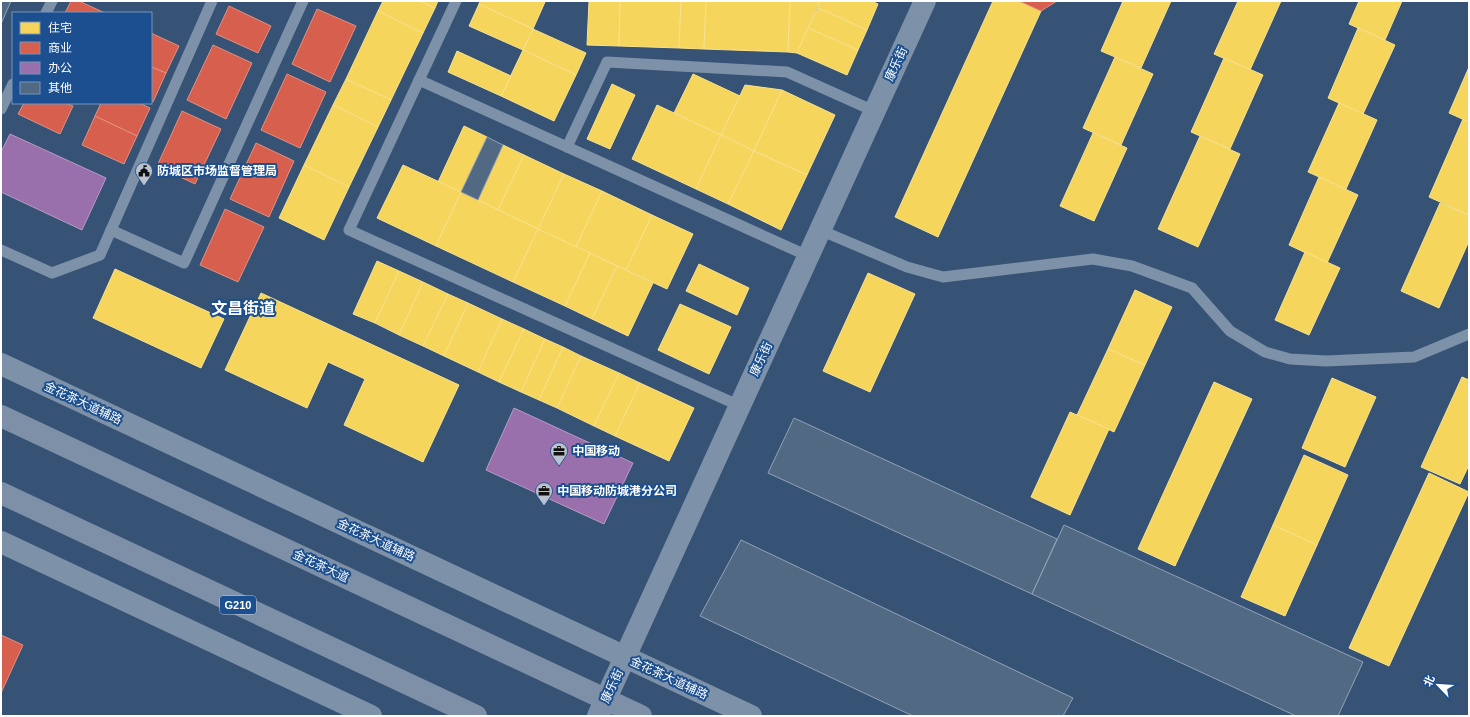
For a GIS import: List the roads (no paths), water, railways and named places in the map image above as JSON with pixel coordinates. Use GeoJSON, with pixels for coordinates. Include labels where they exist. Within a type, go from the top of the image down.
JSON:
{"type":"FeatureCollection","features":[{"type":"Feature","properties":{"kind":"highway","name":"金花茶大道"},"geometry":{"type":"LineString","coordinates":[[5,415],[602,708],[641,716]]}},
{"type":"Feature","properties":{"kind":"highway","name":"G210"},"geometry":{"type":"LineString","coordinates":[[1,494],[476,716]]}},
{"type":"Feature","properties":{"kind":"street","name":"康乐街"},"geometry":{"type":"LineString","coordinates":[[602,708],[925,1]]}},
{"type":"Feature","properties":{"kind":"street","name":"金花茶大道辅路"},"geometry":{"type":"LineString","coordinates":[[1,364],[751,716]]}},
{"type":"Feature","properties":{"kind":"street"},"geometry":{"type":"LineString","coordinates":[[1,542],[371,716]]}},
{"type":"Feature","properties":{"kind":"lane"},"geometry":{"type":"LineString","coordinates":[[46,12],[52,1]]}},
{"type":"Feature","properties":{"kind":"lane"},"geometry":{"type":"LineString","coordinates":[[1,250],[52,273],[100,255],[212,1]]}},
{"type":"Feature","properties":{"kind":"lane"},"geometry":{"type":"LineString","coordinates":[[111,230],[184,263],[303,1]]}},
{"type":"Feature","properties":{"kind":"lane"},"geometry":{"type":"LineString","coordinates":[[456,1],[349,230],[740,406]]}},
{"type":"Feature","properties":{"kind":"lane"},"geometry":{"type":"LineString","coordinates":[[567,147],[607,62],[786,72],[874,111]]}},
{"type":"Feature","properties":{"kind":"lane"},"geometry":{"type":"LineString","coordinates":[[419,80],[808,256]]}},
{"type":"Feature","properties":{"kind":"lane"},"geometry":{"type":"LineString","coordinates":[[1,109],[12,86]]}},
{"type":"Feature","properties":{"kind":"lane"},"geometry":{"type":"LineString","coordinates":[[820,230],[907,266],[943,277],[1093,259],[1132,266],[1192,288],[1230,331],[1265,352],[1290,359],[1326,361],[1414,357],[1469,334]]}},
{"type":"Feature","properties":{"kind":"place","name":"防城区市场监督管理局"},"geometry":{"type":"Point","coordinates":[144,186]}},
{"type":"Feature","properties":{"kind":"place","name":"中国移动"},"geometry":{"type":"Point","coordinates":[559,466]}},
{"type":"Feature","properties":{"kind":"place","name":"中国移动防城港分公司"},"geometry":{"type":"Point","coordinates":[544,506]}},
{"type":"Feature","properties":{"kind":"district","name":"文昌街道"},"geometry":{"type":"Point","coordinates":[243,308]}}]}
